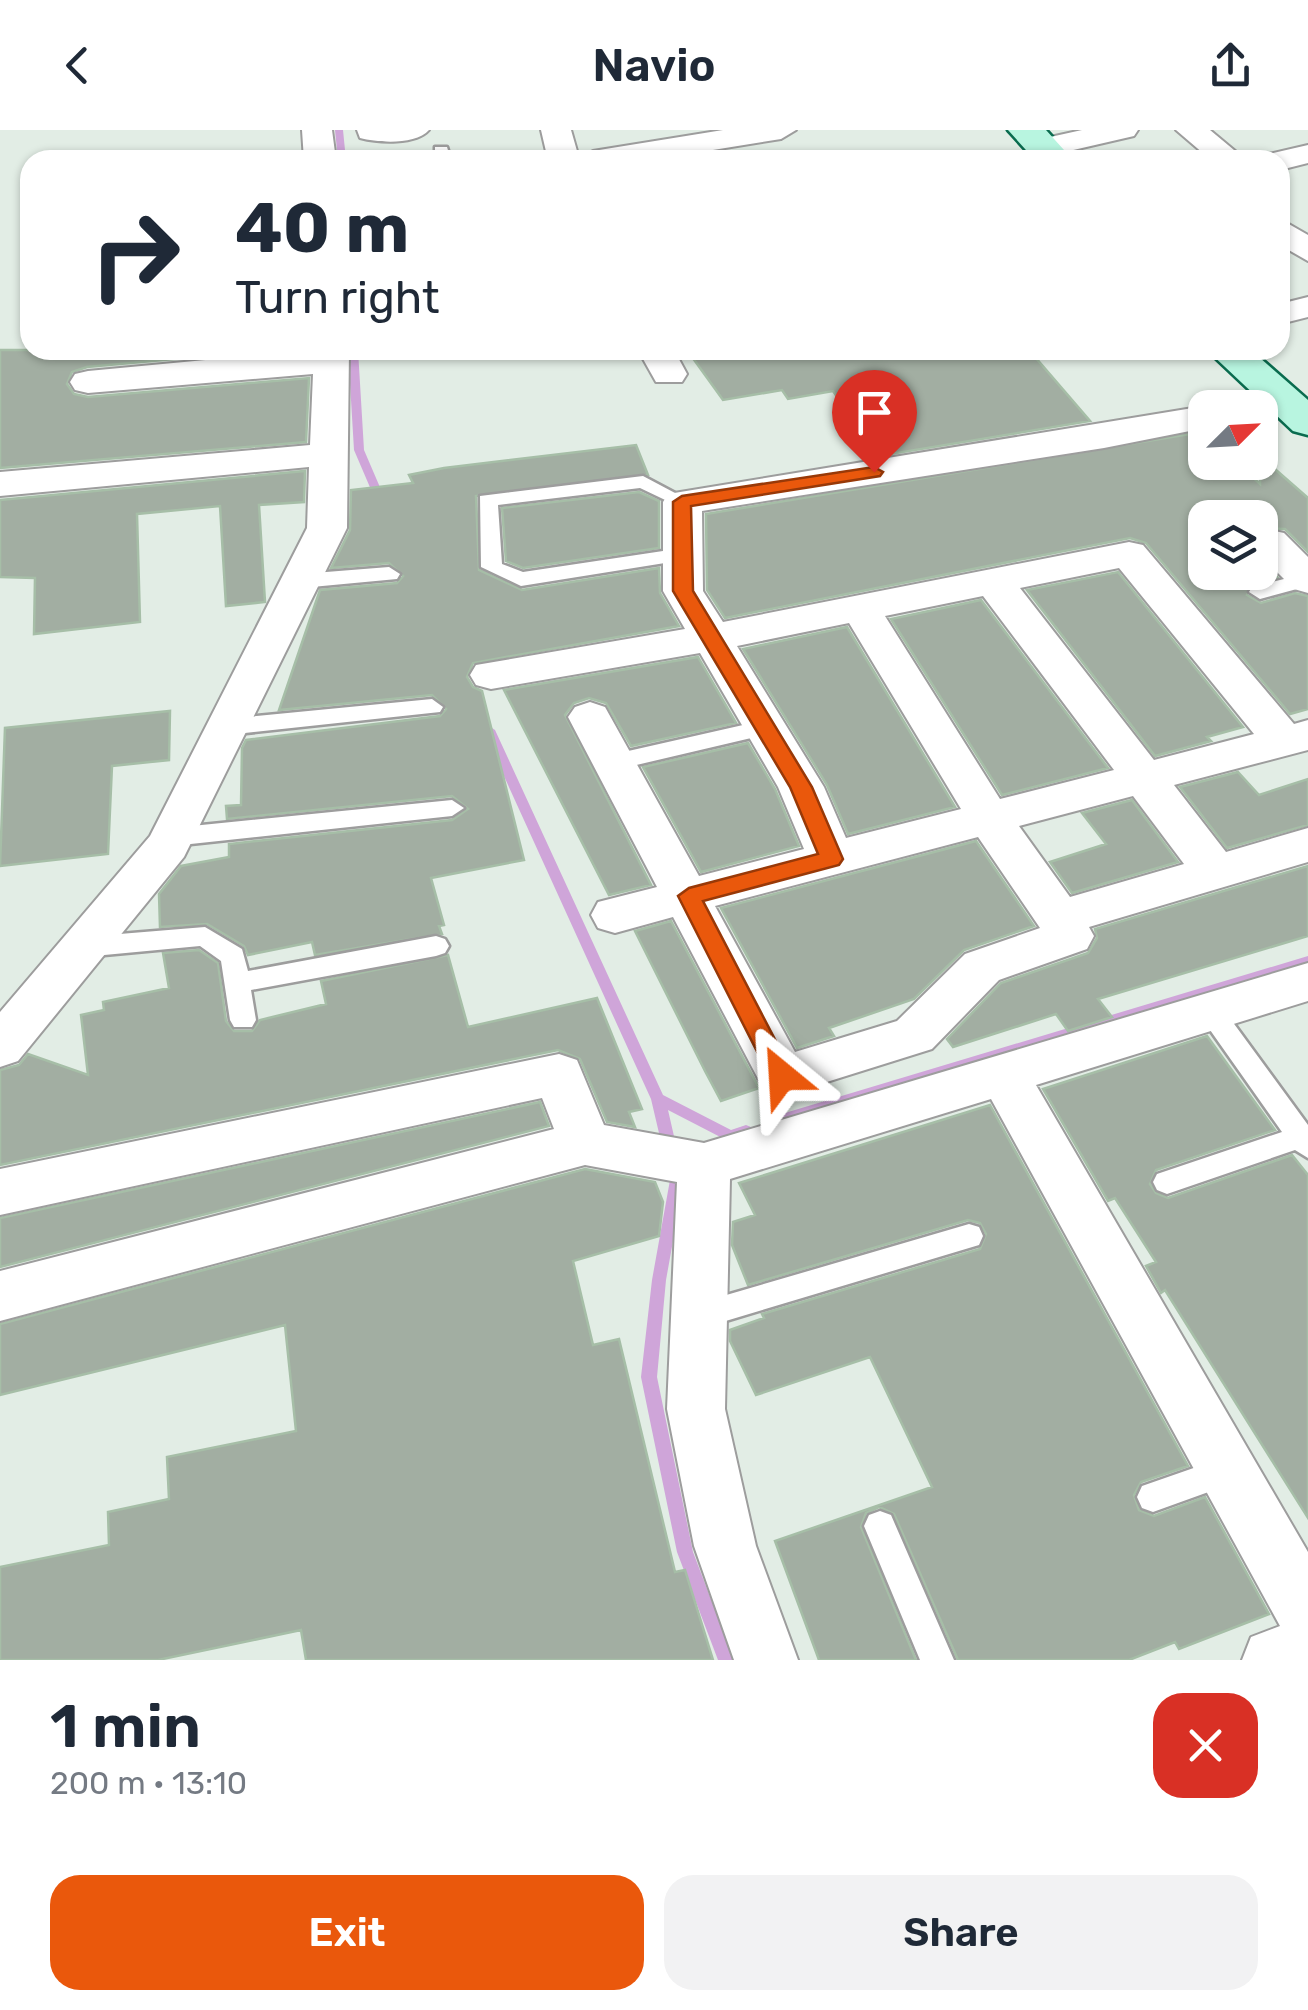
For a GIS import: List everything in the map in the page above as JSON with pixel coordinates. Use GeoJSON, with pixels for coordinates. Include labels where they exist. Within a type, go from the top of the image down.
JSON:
{"type":"FeatureCollection","features":[{"type":"Feature","properties":{"kind":"street"},"geometry":{"type":"LineString","coordinates":[[372,132],[414,130]]}},
{"type":"Feature","properties":{"kind":"street"},"geometry":{"type":"LineString","coordinates":[[656,150],[781,130]]}},
{"type":"Feature","properties":{"kind":"street"},"geometry":{"type":"LineString","coordinates":[[1036,150],[1123,130]]}},
{"type":"Feature","properties":{"kind":"street"},"geometry":{"type":"LineString","coordinates":[[1191,130],[1217,150]]}},
{"type":"Feature","properties":{"kind":"street"},"geometry":{"type":"LineString","coordinates":[[88,382],[294,360]]}},
{"type":"Feature","properties":{"kind":"street"},"geometry":{"type":"LineString","coordinates":[[0,1047],[172,836],[327,528],[332,454],[331,360]]}},
{"type":"Feature","properties":{"kind":"street"},"geometry":{"type":"LineString","coordinates":[[1238,360],[1289,410]]}},
{"type":"Feature","properties":{"kind":"street"},"geometry":{"type":"LineString","coordinates":[[832,859],[801,787],[683,591],[682,502],[1104,437],[1188,420]]}},
{"type":"Feature","properties":{"kind":"street"},"geometry":{"type":"LineString","coordinates":[[0,484],[332,454]]}},
{"type":"Feature","properties":{"kind":"street"},"geometry":{"type":"LineString","coordinates":[[1278,550],[1307,580]]}},
{"type":"Feature","properties":{"kind":"street"},"geometry":{"type":"LineString","coordinates":[[492,676],[711,638],[1128,554],[1296,738],[615,916]]}},
{"type":"Feature","properties":{"kind":"street"},"geometry":{"type":"LineString","coordinates":[[994,581],[1216,872]]}},
{"type":"Feature","properties":{"kind":"street"},"geometry":{"type":"LineString","coordinates":[[590,717],[782,1076],[914,1035],[982,967],[1070,936],[990,818],[860,608]]}},
{"type":"Feature","properties":{"kind":"street"},"geometry":{"type":"LineString","coordinates":[[1060,918],[1308,845]]}},
{"type":"Feature","properties":{"kind":"street"},"geometry":{"type":"LineString","coordinates":[[0,1296],[585,1144],[704,1164],[1308,982]]}},
{"type":"Feature","properties":{"kind":"street"},"geometry":{"type":"LineString","coordinates":[[0,1192],[559,1074],[585,1144]]}},
{"type":"Feature","properties":{"kind":"street"},"geometry":{"type":"LineString","coordinates":[[1006,1076],[1308,1614]]}},
{"type":"Feature","properties":{"kind":"street"},"geometry":{"type":"LineString","coordinates":[[704,1164],[696,1409],[725,1546],[766,1660]]}},
{"type":"Feature","properties":{"kind":"street"},"geometry":{"type":"LineString","coordinates":[[1274,1660],[1308,1648]]}},
{"type":"Feature","properties":{"kind":"lane"},"geometry":{"type":"LineString","coordinates":[[682,502],[643,482],[487,500],[492,567],[521,580],[683,554]]}},
{"type":"Feature","properties":{"kind":"lane"},"geometry":{"type":"LineString","coordinates":[[300,582],[389,574]]}},
{"type":"Feature","properties":{"kind":"lane"},"geometry":{"type":"LineString","coordinates":[[1260,592],[1307,580]]}},
{"type":"Feature","properties":{"kind":"lane"},"geometry":{"type":"LineString","coordinates":[[228,727],[432,706]]}},
{"type":"Feature","properties":{"kind":"lane"},"geometry":{"type":"LineString","coordinates":[[615,762],[766,728]]}},
{"type":"Feature","properties":{"kind":"lane"},"geometry":{"type":"LineString","coordinates":[[172,836],[452,808]]}},
{"type":"Feature","properties":{"kind":"lane"},"geometry":{"type":"LineString","coordinates":[[83,947],[205,936],[233,956],[243,1020]]}},
{"type":"Feature","properties":{"kind":"lane"},"geometry":{"type":"LineString","coordinates":[[237,983],[436,946]]}},
{"type":"Feature","properties":{"kind":"lane"},"geometry":{"type":"LineString","coordinates":[[1167,1182],[1304,1142],[1212,1012]]}},
{"type":"Feature","properties":{"kind":"lane"},"geometry":{"type":"LineString","coordinates":[[699,1316],[969,1236]]}},
{"type":"Feature","properties":{"kind":"lane"},"geometry":{"type":"LineString","coordinates":[[1153,1497],[1228,1471]]}},
{"type":"Feature","properties":{"kind":"lane"},"geometry":{"type":"LineString","coordinates":[[880,1526],[937,1660]]}},
{"type":"Feature","properties":{"kind":"building"},"geometry":{"type":"Polygon","coordinates":[[[0,350],[20,350],[20,360],[164,360],[87,367],[72,372],[67,384],[74,394],[88,397],[309,378],[306,442],[0,468],[0,350]]]}},
{"type":"Feature","properties":{"kind":"building"},"geometry":{"type":"Polygon","coordinates":[[[694,360],[1038,360],[1090,421],[879,456],[833,391],[788,399],[782,390],[723,400],[694,360]]]}},
{"type":"Feature","properties":{"kind":"building"},"geometry":{"type":"Polygon","coordinates":[[[1188,434],[1188,480],[1256,480],[1260,484],[1260,480],[1278,480],[1278,472],[1308,498],[1308,552],[1285,529],[1278,529],[1278,500],[1188,500],[1188,590],[1249,590],[1247,595],[1261,603],[1295,593],[1308,596],[1308,709],[1290,714],[1146,543],[1130,538],[725,618],[707,590],[706,514],[1188,434]]]}},
{"type":"Feature","properties":{"kind":"building"},"geometry":{"type":"Polygon","coordinates":[[[636,445],[648,475],[476,496],[479,570],[522,590],[659,568],[660,593],[679,626],[473,663],[467,677],[473,687],[482,691],[524,860],[431,878],[444,925],[439,926],[442,934],[315,955],[312,942],[248,955],[244,946],[207,924],[160,927],[159,894],[181,866],[229,857],[229,844],[452,820],[468,809],[452,796],[227,819],[226,806],[241,805],[242,748],[246,740],[440,716],[446,709],[432,695],[279,710],[320,590],[397,583],[403,576],[389,563],[331,568],[350,530],[351,490],[413,483],[409,475],[444,468],[636,445]]]}},
{"type":"Feature","properties":{"kind":"building"},"geometry":{"type":"Polygon","coordinates":[[[305,471],[304,502],[259,505],[265,602],[226,606],[220,506],[137,514],[140,622],[34,634],[35,578],[0,577],[0,500],[305,471]]]}},
{"type":"Feature","properties":{"kind":"building"},"geometry":{"type":"Polygon","coordinates":[[[639,492],[659,501],[659,548],[523,568],[506,561],[502,508],[639,492]]]}},
{"type":"Feature","properties":{"kind":"building"},"geometry":{"type":"Polygon","coordinates":[[[1118,572],[1243,727],[1207,737],[1211,741],[1155,756],[1027,590],[1118,572]]]}},
{"type":"Feature","properties":{"kind":"building"},"geometry":{"type":"Polygon","coordinates":[[[981,600],[1108,768],[1002,795],[891,619],[981,600]]]}},
{"type":"Feature","properties":{"kind":"building"},"geometry":{"type":"Polygon","coordinates":[[[847,627],[955,807],[848,834],[827,785],[743,649],[847,627]]]}},
{"type":"Feature","properties":{"kind":"building"},"geometry":{"type":"Polygon","coordinates":[[[698,657],[736,723],[631,746],[606,703],[589,698],[574,703],[565,715],[651,885],[609,895],[504,690],[698,657]]]}},
{"type":"Feature","properties":{"kind":"building"},"geometry":{"type":"Polygon","coordinates":[[[170,711],[169,760],[112,766],[108,854],[0,866],[5,728],[170,711]]]}},
{"type":"Feature","properties":{"kind":"building"},"geometry":{"type":"Polygon","coordinates":[[[748,743],[775,789],[799,846],[701,872],[643,767],[748,743]]]}},
{"type":"Feature","properties":{"kind":"building"},"geometry":{"type":"Polygon","coordinates":[[[1238,772],[1259,795],[1308,779],[1308,825],[1227,848],[1180,787],[1238,772]]]}},
{"type":"Feature","properties":{"kind":"building"},"geometry":{"type":"Polygon","coordinates":[[[1132,800],[1178,862],[1072,893],[1050,862],[1106,844],[1082,813],[1132,800]]]}},
{"type":"Feature","properties":{"kind":"building"},"geometry":{"type":"Polygon","coordinates":[[[976,841],[1034,926],[964,950],[914,999],[829,1028],[834,1036],[797,1048],[721,908],[976,841]]]}},
{"type":"Feature","properties":{"kind":"building"},"geometry":{"type":"Polygon","coordinates":[[[1308,866],[1308,936],[1098,999],[1112,1017],[1068,1031],[1056,1014],[953,1047],[947,1039],[1001,983],[1088,953],[1097,938],[1095,929],[1308,866]]]}},
{"type":"Feature","properties":{"kind":"building"},"geometry":{"type":"Polygon","coordinates":[[[671,921],[759,1088],[721,1101],[705,1071],[635,931],[671,921]]]}},
{"type":"Feature","properties":{"kind":"building"},"geometry":{"type":"Polygon","coordinates":[[[199,950],[218,963],[226,1021],[234,1031],[252,1031],[260,1020],[326,1004],[321,981],[448,955],[468,1027],[597,998],[642,1109],[629,1112],[635,1127],[607,1122],[580,1059],[558,1050],[0,1165],[0,1070],[19,1065],[28,1054],[88,1075],[81,1015],[104,1010],[103,1002],[169,988],[163,953],[199,950]]]}},
{"type":"Feature","properties":{"kind":"building"},"geometry":{"type":"Polygon","coordinates":[[[1207,1036],[1275,1130],[1156,1170],[1150,1184],[1156,1193],[1168,1198],[1292,1155],[1308,1175],[1308,1518],[1165,1290],[1161,1293],[1146,1266],[1156,1262],[1115,1198],[1108,1201],[1043,1089],[1207,1036]]]}},
{"type":"Feature","properties":{"kind":"building"},"geometry":{"type":"Polygon","coordinates":[[[540,1102],[549,1126],[0,1267],[0,1218],[540,1102]]]}},
{"type":"Feature","properties":{"kind":"building"},"geometry":{"type":"Polygon","coordinates":[[[990,1105],[1188,1466],[1141,1482],[1134,1495],[1139,1510],[1154,1516],[1205,1497],[1269,1614],[1179,1649],[1175,1642],[1129,1660],[958,1660],[894,1514],[879,1507],[866,1513],[861,1527],[916,1660],[819,1660],[775,1541],[932,1487],[870,1357],[756,1395],[730,1341],[730,1330],[764,1318],[762,1314],[980,1249],[986,1234],[980,1223],[968,1220],[748,1285],[732,1245],[733,1222],[755,1215],[739,1183],[990,1105]]]}},
{"type":"Feature","properties":{"kind":"building"},"geometry":{"type":"Polygon","coordinates":[[[585,1169],[655,1182],[663,1202],[659,1236],[573,1261],[593,1345],[619,1339],[675,1572],[685,1570],[713,1660],[306,1660],[301,1630],[158,1660],[0,1660],[0,1567],[109,1545],[108,1512],[169,1499],[167,1457],[296,1431],[285,1325],[0,1395],[0,1324],[585,1169]]]}},
{"type":"Feature","properties":{"kind":"waterway"},"geometry":{"type":"LineString","coordinates":[[339,130],[341,150]]}},
{"type":"Feature","properties":{"kind":"waterway"},"geometry":{"type":"LineString","coordinates":[[354,360],[359,450],[380,499]]}},
{"type":"Feature","properties":{"kind":"waterway"},"geometry":{"type":"LineString","coordinates":[[489,730],[658,1099]]}},
{"type":"Feature","properties":{"kind":"waterway"},"geometry":{"type":"LineString","coordinates":[[775,1122],[1308,961]]}},
{"type":"Feature","properties":{"kind":"waterway"},"geometry":{"type":"LineString","coordinates":[[658,1099],[730,1136],[746,1131]]}},
{"type":"Feature","properties":{"kind":"waterway"},"geometry":{"type":"LineString","coordinates":[[658,1099],[677,1180],[659,1280],[649,1377],[685,1552],[726,1660]]}},
{"type":"Feature","properties":{"kind":"route"},"geometry":{"type":"LineString","coordinates":[[782,1076],[689,896],[832,859],[801,787],[683,591],[682,502],[874,472]]}}]}
